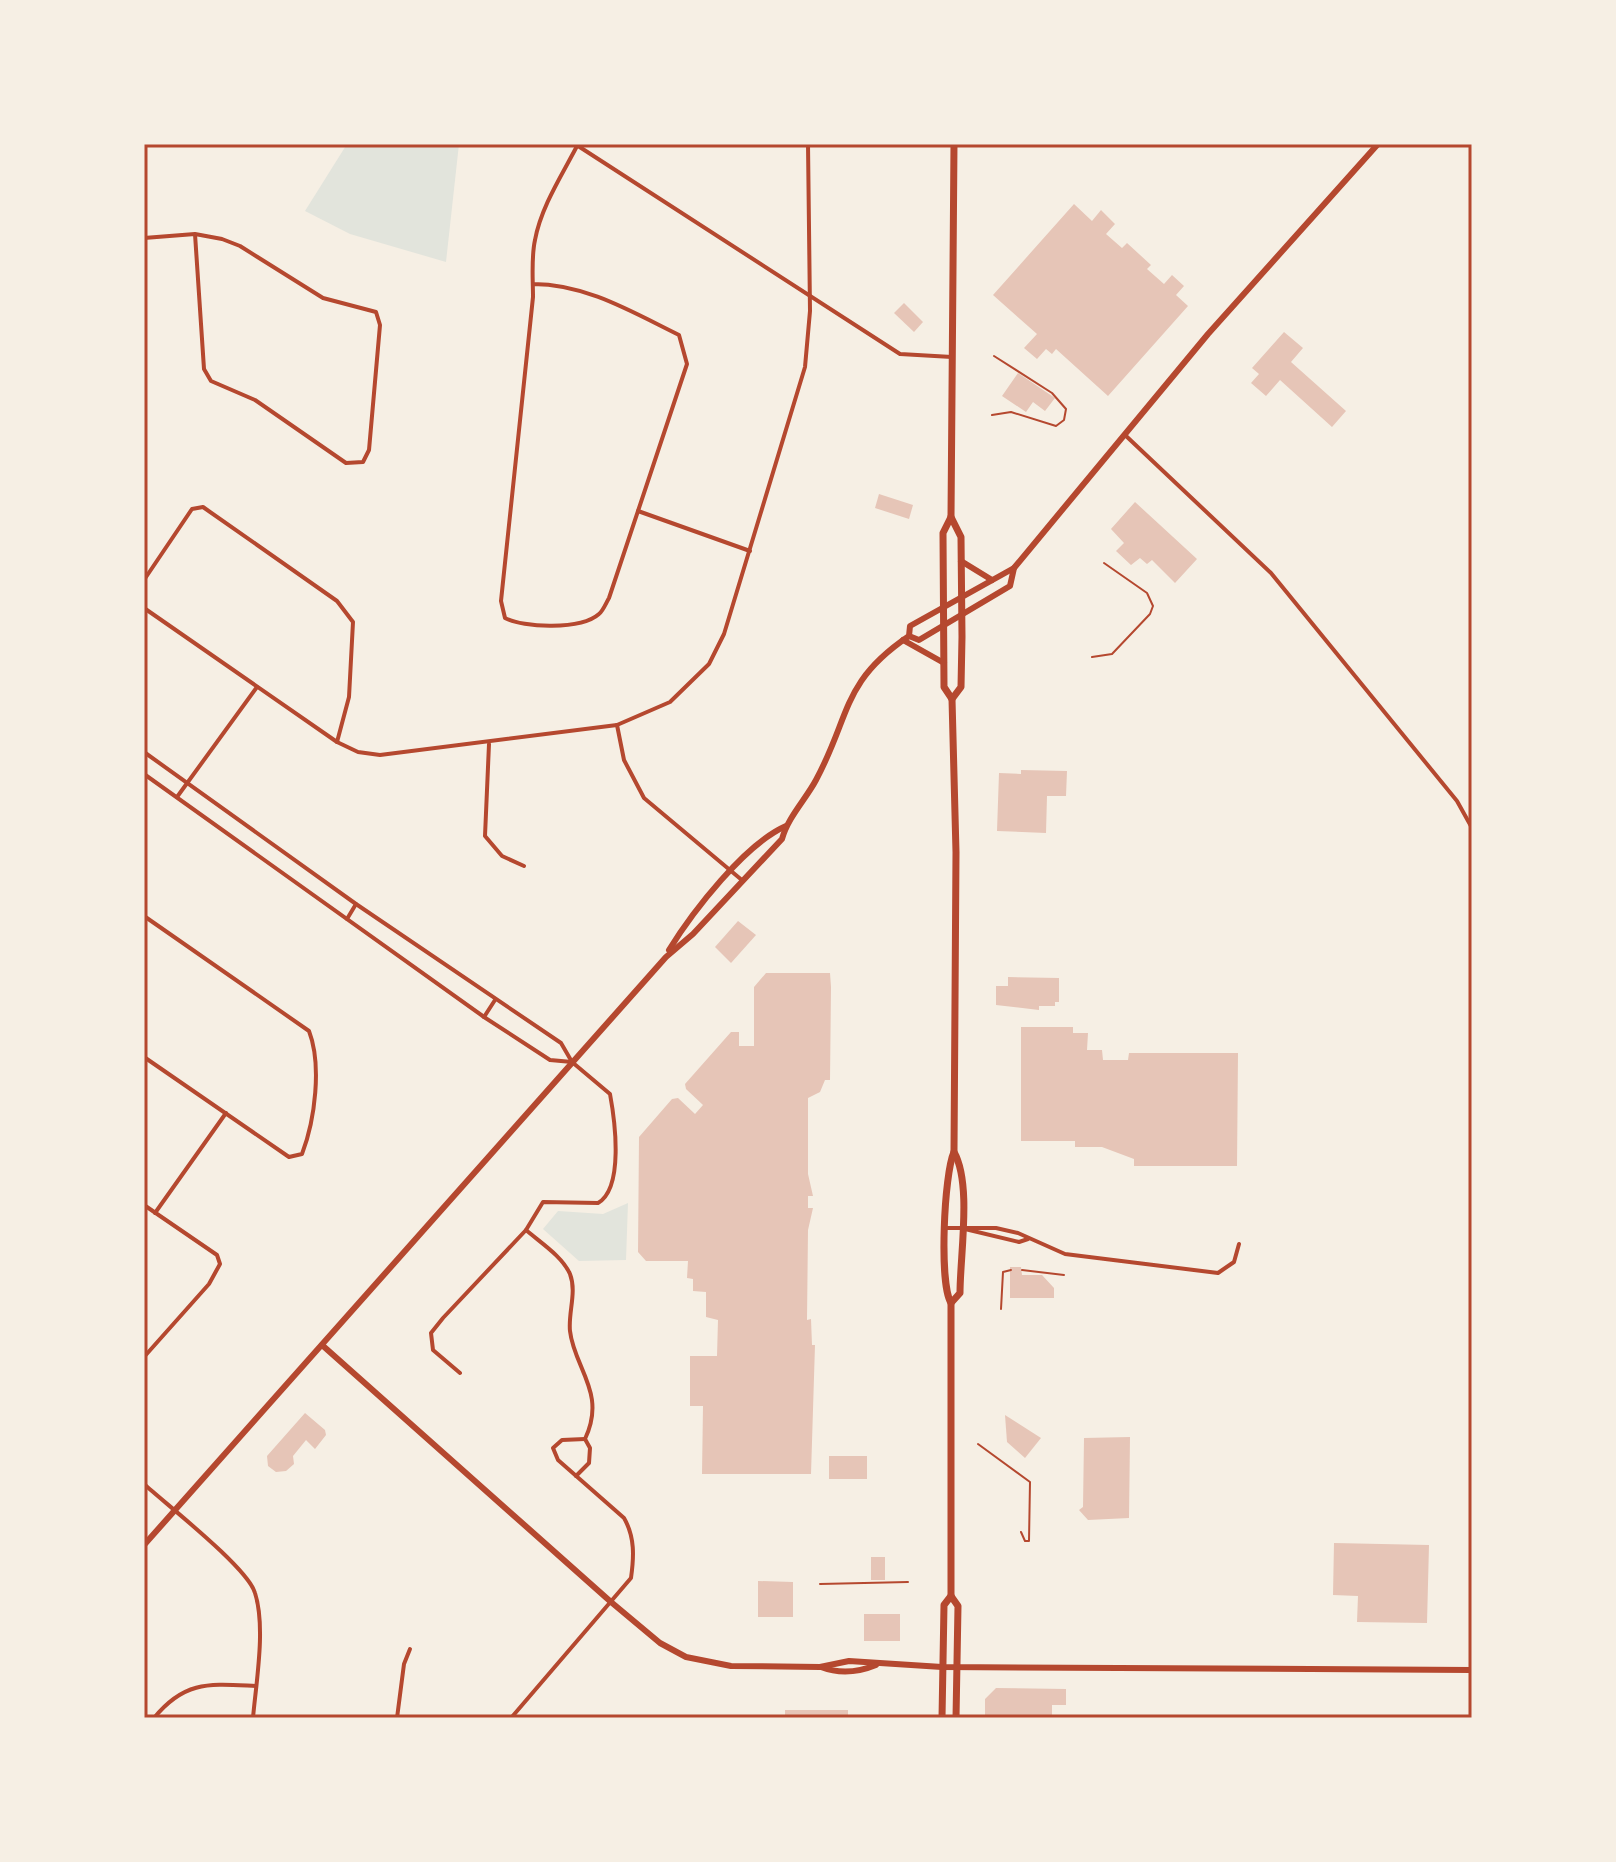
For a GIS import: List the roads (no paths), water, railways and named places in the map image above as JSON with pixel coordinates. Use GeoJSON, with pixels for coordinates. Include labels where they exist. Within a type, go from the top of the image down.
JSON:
{"type":"FeatureCollection","features":[{"type":"Feature","properties":{"kind":"main road"},"geometry":{"type":"LineString","coordinates":[[954,144],[951,517],[943,533],[944,687],[952,699],[956,852],[954,1152],[948,1165],[946,1294],[951,1303],[951,1596],[958,1606],[956,1718]]}},
{"type":"Feature","properties":{"kind":"main road"},"geometry":{"type":"LineString","coordinates":[[144,1545],[666,957],[693,934],[782,839],[786,826],[819,775],[852,693],[863,675],[906,638],[910,626],[1014,568],[1123,434],[1378,144]]}},
{"type":"Feature","properties":{"kind":"main road"},"geometry":{"type":"LineString","coordinates":[[951,517],[961,537],[961,687],[952,699]]}},
{"type":"Feature","properties":{"kind":"main road"},"geometry":{"type":"LineString","coordinates":[[960,561],[992,580]]}},
{"type":"Feature","properties":{"kind":"main road"},"geometry":{"type":"LineString","coordinates":[[906,638],[919,640],[1010,586],[1014,568]]}},
{"type":"Feature","properties":{"kind":"main road"},"geometry":{"type":"LineString","coordinates":[[906,638],[944,663]]}},
{"type":"Feature","properties":{"kind":"main road"},"geometry":{"type":"LineString","coordinates":[[666,957],[685,923],[731,871],[767,834],[786,826]]}},
{"type":"Feature","properties":{"kind":"main road"},"geometry":{"type":"LineString","coordinates":[[951,1303],[960,1293],[962,1166],[954,1152]]}},
{"type":"Feature","properties":{"kind":"main road"},"geometry":{"type":"LineString","coordinates":[[322,1345],[611,1602],[660,1643],[686,1657],[731,1666],[820,1667],[849,1661],[942,1667],[1472,1670]]}},
{"type":"Feature","properties":{"kind":"main road"},"geometry":{"type":"LineString","coordinates":[[942,1718],[944,1605],[951,1596]]}},
{"type":"Feature","properties":{"kind":"main road"},"geometry":{"type":"LineString","coordinates":[[849,1661],[856,1670]]}},
{"type":"Feature","properties":{"kind":"main road"},"geometry":{"type":"LineString","coordinates":[[820,1667],[832,1672],[876,1665]]}},
{"type":"Feature","properties":{"kind":"street"},"geometry":{"type":"LineString","coordinates":[[144,608],[337,742],[358,752],[380,755],[489,744],[617,725],[670,702],[709,664],[724,634],[799,398],[805,367],[809,298],[808,144]]}},
{"type":"Feature","properties":{"kind":"street"},"geometry":{"type":"LineString","coordinates":[[533,284],[559,284],[599,296],[679,335],[687,364],[609,598],[598,615],[585,621],[554,626],[517,625],[505,618],[501,601],[535,239],[549,200],[576,145],[900,354],[952,357]]}},
{"type":"Feature","properties":{"kind":"street"},"geometry":{"type":"LineString","coordinates":[[144,238],[195,234],[240,246],[323,298],[376,312],[380,325],[371,435],[363,462],[346,463],[255,400],[211,381],[204,369],[195,234]]}},
{"type":"Feature","properties":{"kind":"street"},"geometry":{"type":"LineString","coordinates":[[1123,434],[1271,573],[1457,801],[1472,828]]}},
{"type":"Feature","properties":{"kind":"street"},"geometry":{"type":"LineString","coordinates":[[144,580],[192,509],[203,507],[337,601],[353,622],[349,697],[337,742]]}},
{"type":"Feature","properties":{"kind":"street"},"geometry":{"type":"LineString","coordinates":[[638,511],[750,551]]}},
{"type":"Feature","properties":{"kind":"street"},"geometry":{"type":"LineString","coordinates":[[177,797],[257,687]]}},
{"type":"Feature","properties":{"kind":"street"},"geometry":{"type":"LineString","coordinates":[[617,725],[624,760],[644,798],[743,881]]}},
{"type":"Feature","properties":{"kind":"street"},"geometry":{"type":"LineString","coordinates":[[489,744],[485,836],[502,856],[524,866]]}},
{"type":"Feature","properties":{"kind":"street"},"geometry":{"type":"LineString","coordinates":[[144,752],[356,904],[561,1043],[572,1062],[610,1094],[614,1117],[614,1182],[605,1199],[598,1203],[543,1202],[526,1230],[431,1333],[433,1350],[460,1373]]}},
{"type":"Feature","properties":{"kind":"street"},"geometry":{"type":"LineString","coordinates":[[144,774],[484,1017],[550,1060],[572,1062]]}},
{"type":"Feature","properties":{"kind":"street"},"geometry":{"type":"LineString","coordinates":[[347,919],[356,904]]}},
{"type":"Feature","properties":{"kind":"street"},"geometry":{"type":"LineString","coordinates":[[144,916],[309,1031],[316,1051],[308,1138],[302,1154],[289,1157],[144,1057]]}},
{"type":"Feature","properties":{"kind":"street"},"geometry":{"type":"LineString","coordinates":[[484,1017],[495,1000]]}},
{"type":"Feature","properties":{"kind":"street"},"geometry":{"type":"LineString","coordinates":[[155,1213],[226,1113]]}},
{"type":"Feature","properties":{"kind":"street"},"geometry":{"type":"LineString","coordinates":[[144,1205],[217,1255],[220,1264],[209,1284],[144,1357]]}},
{"type":"Feature","properties":{"kind":"street"},"geometry":{"type":"LineString","coordinates":[[961,1227],[1019,1242],[1028,1239]]}},
{"type":"Feature","properties":{"kind":"street"},"geometry":{"type":"LineString","coordinates":[[947,1228],[996,1228],[1018,1233],[1065,1254],[1218,1273],[1234,1262],[1239,1244]]}},
{"type":"Feature","properties":{"kind":"street"},"geometry":{"type":"LineString","coordinates":[[526,1230],[557,1256],[571,1275],[570,1332],[587,1375],[591,1398],[591,1426],[585,1439]]}},
{"type":"Feature","properties":{"kind":"street"},"geometry":{"type":"LineString","coordinates":[[511,1718],[631,1578],[631,1529],[624,1518],[558,1460],[553,1448],[562,1440],[585,1439]]}},
{"type":"Feature","properties":{"kind":"street"},"geometry":{"type":"LineString","coordinates":[[576,1476],[589,1463],[590,1448],[585,1439]]}},
{"type":"Feature","properties":{"kind":"street"},"geometry":{"type":"LineString","coordinates":[[144,1484],[255,1590],[259,1614],[253,1718]]}},
{"type":"Feature","properties":{"kind":"street"},"geometry":{"type":"LineString","coordinates":[[397,1718],[404,1664],[410,1649]]}},
{"type":"Feature","properties":{"kind":"street"},"geometry":{"type":"LineString","coordinates":[[154,1718],[172,1696],[195,1687],[256,1686]]}},
{"type":"Feature","properties":{"kind":"lane"},"geometry":{"type":"LineString","coordinates":[[992,415],[1011,412],[1056,426],[1064,420],[1066,409],[1052,393],[994,356]]}},
{"type":"Feature","properties":{"kind":"lane"},"geometry":{"type":"LineString","coordinates":[[1092,657],[1112,654],[1150,614],[1153,606],[1147,593],[1104,563]]}},
{"type":"Feature","properties":{"kind":"lane"},"geometry":{"type":"LineString","coordinates":[[1001,1309],[1003,1272],[1011,1270]]}},
{"type":"Feature","properties":{"kind":"lane"},"geometry":{"type":"LineString","coordinates":[[1022,1270],[1064,1275]]}},
{"type":"Feature","properties":{"kind":"lane"},"geometry":{"type":"LineString","coordinates":[[978,1444],[1030,1482],[1029,1541],[1025,1541],[1021,1532]]}},
{"type":"Feature","properties":{"kind":"lane"},"geometry":{"type":"LineString","coordinates":[[820,1584],[908,1582]]}}]}
